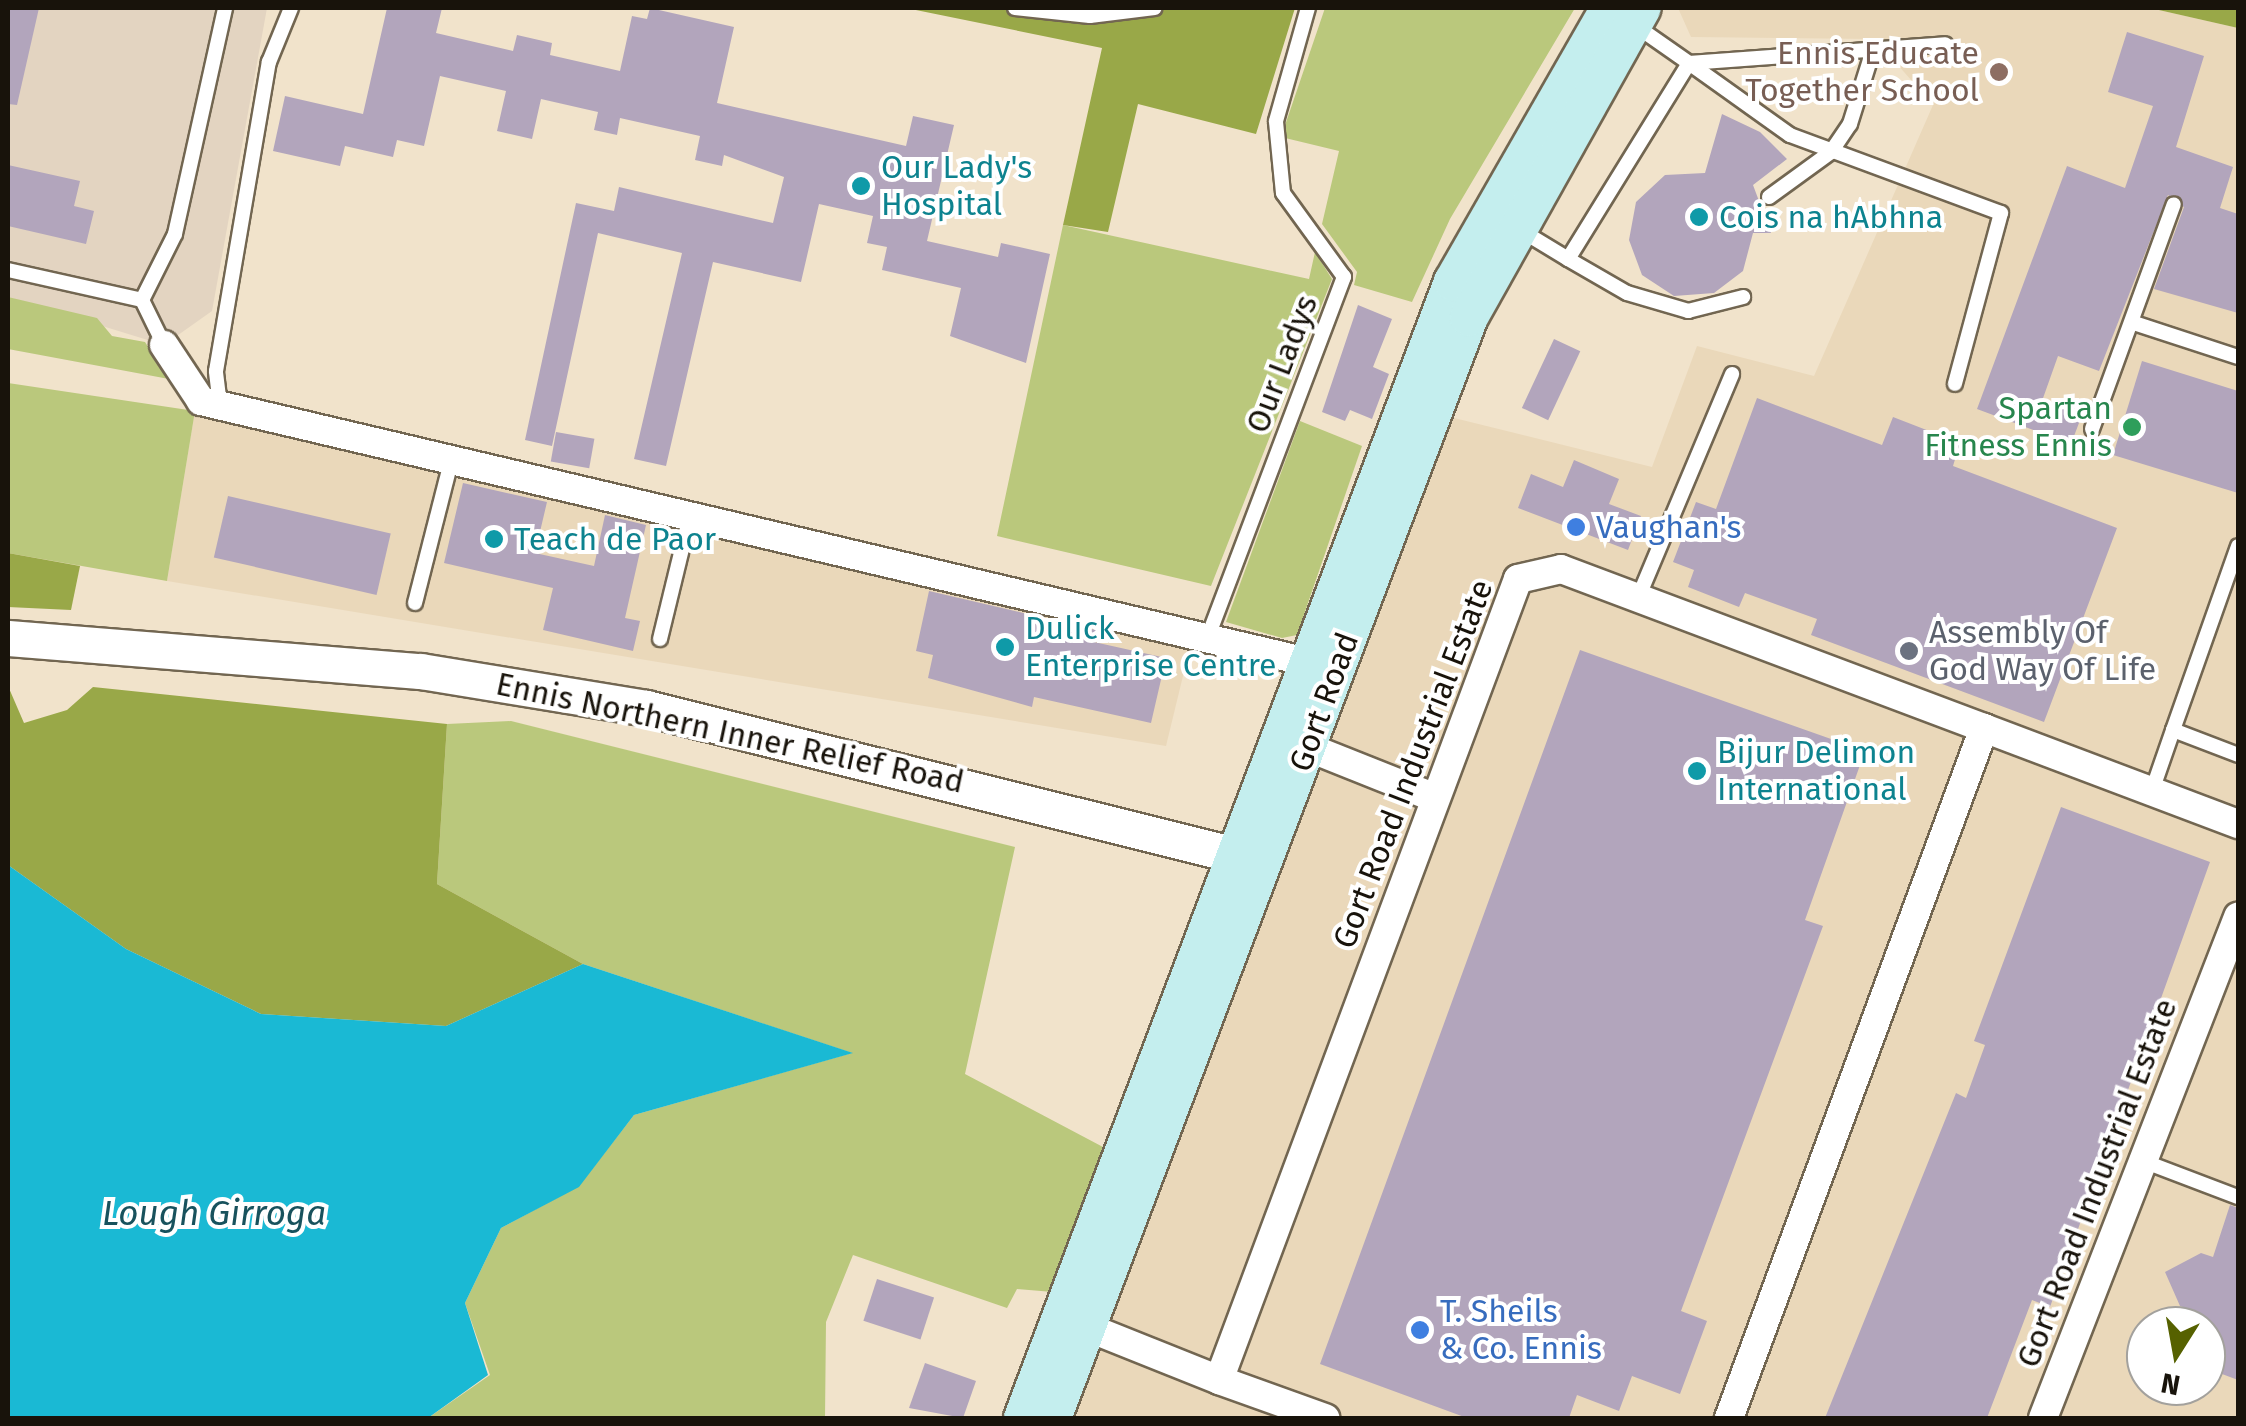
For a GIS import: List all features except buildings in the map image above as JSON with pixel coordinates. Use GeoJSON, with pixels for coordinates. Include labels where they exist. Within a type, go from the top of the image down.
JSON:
{"type":"FeatureCollection","features":[{"type":"Feature","properties":{"kind":"main road","name":"Gort Road"},"geometry":{"type":"LineString","coordinates":[[1023,1418],[1074,1322],[1322,665],[1469,317],[1502,220],[1624,12]]}},
{"type":"Feature","properties":{"kind":"main road","name":"Gort Road"},"geometry":{"type":"LineString","coordinates":[[1249,858],[1293,784],[1293,741],[1322,708],[1322,665]]}},
{"type":"Feature","properties":{"kind":"main road","name":"Gort Road"},"geometry":{"type":"LineString","coordinates":[[1052,1418],[1074,1322]]}},
{"type":"Feature","properties":{"kind":"street"},"geometry":{"type":"LineString","coordinates":[[164,345],[201,401],[691,512],[1209,634],[1322,665]]}},
{"type":"Feature","properties":{"kind":"street","name":"Gort Road Industrial Estate"},"geometry":{"type":"LineString","coordinates":[[1220,1380],[1518,579],[1561,569],[1984,728],[2154,785],[2238,824]]}},
{"type":"Feature","properties":{"kind":"street","name":"Ennis Northern Inner Relief Road"},"geometry":{"type":"LineString","coordinates":[[8,638],[421,671],[646,708],[1249,858]]}},
{"type":"Feature","properties":{"kind":"street"},"geometry":{"type":"LineString","coordinates":[[1322,708],[1346,761]]}},
{"type":"Feature","properties":{"kind":"street"},"geometry":{"type":"LineString","coordinates":[[1729,1418],[1984,728]]}},
{"type":"Feature","properties":{"kind":"street"},"geometry":{"type":"LineString","coordinates":[[1293,741],[1435,798]]}},
{"type":"Feature","properties":{"kind":"street"},"geometry":{"type":"LineString","coordinates":[[1293,784],[1346,761]]}},
{"type":"Feature","properties":{"kind":"street","name":"Gort Road Industrial Estate"},"geometry":{"type":"LineString","coordinates":[[2043,1418],[2238,920]]}},
{"type":"Feature","properties":{"kind":"street"},"geometry":{"type":"LineString","coordinates":[[1074,1322],[1325,1418]]}},
{"type":"Feature","properties":{"kind":"lane"},"geometry":{"type":"LineString","coordinates":[[142,300],[176,234],[225,8]]}},
{"type":"Feature","properties":{"kind":"lane"},"geometry":{"type":"LineString","coordinates":[[220,405],[216,371],[266,81],[291,8]]}},
{"type":"Feature","properties":{"kind":"lane"},"geometry":{"type":"LineString","coordinates":[[1015,8],[1090,16],[1155,8]]}},
{"type":"Feature","properties":{"kind":"lane","name":"Our Ladys"},"geometry":{"type":"LineString","coordinates":[[1209,634],[1344,277],[1283,193],[1276,122],[1308,8]]}},
{"type":"Feature","properties":{"kind":"lane"},"geometry":{"type":"LineString","coordinates":[[1624,12],[1790,136],[2001,213],[1956,384]]}},
{"type":"Feature","properties":{"kind":"lane"},"geometry":{"type":"LineString","coordinates":[[1689,63],[1945,44]]}},
{"type":"Feature","properties":{"kind":"lane"},"geometry":{"type":"LineString","coordinates":[[1769,196],[1831,152],[1850,124],[1873,50]]}},
{"type":"Feature","properties":{"kind":"lane"},"geometry":{"type":"LineString","coordinates":[[1568,259],[1689,63]]}},
{"type":"Feature","properties":{"kind":"lane"},"geometry":{"type":"LineString","coordinates":[[2092,429],[2134,323],[2174,204]]}},
{"type":"Feature","properties":{"kind":"lane"},"geometry":{"type":"LineString","coordinates":[[1502,220],[1627,294],[1688,311],[1742,298]]}},
{"type":"Feature","properties":{"kind":"lane"},"geometry":{"type":"LineString","coordinates":[[8,270],[142,300]]}},
{"type":"Feature","properties":{"kind":"lane"},"geometry":{"type":"LineString","coordinates":[[142,300],[164,345]]}},
{"type":"Feature","properties":{"kind":"lane"},"geometry":{"type":"LineString","coordinates":[[2134,323],[2238,357]]}},
{"type":"Feature","properties":{"kind":"lane"},"geometry":{"type":"LineString","coordinates":[[1638,598],[1732,374]]}},
{"type":"Feature","properties":{"kind":"lane"},"geometry":{"type":"LineString","coordinates":[[415,603],[452,456]]}},
{"type":"Feature","properties":{"kind":"lane"},"geometry":{"type":"LineString","coordinates":[[660,639],[691,512]]}},
{"type":"Feature","properties":{"kind":"lane"},"geometry":{"type":"LineString","coordinates":[[2154,785],[2238,546]]}},
{"type":"Feature","properties":{"kind":"lane"},"geometry":{"type":"LineString","coordinates":[[2172,730],[2238,755]]}},
{"type":"Feature","properties":{"kind":"lane"},"geometry":{"type":"LineString","coordinates":[[2143,1161],[2238,1196]]}},
{"type":"Feature","properties":{"kind":"shaded area"},"geometry":{"type":"Polygon","coordinates":[[[8,8],[267,8],[212,311],[164,345],[8,297],[8,8]]]}},
{"type":"Feature","properties":{"kind":"shaded area"},"geometry":{"type":"Polygon","coordinates":[[[1678,8],[2150,8],[2238,28],[2238,1418],[1065,1418],[1446,416],[1652,467],[1697,346],[1814,376],[1933,105],[1875,39],[1691,37],[1678,8]]]}},
{"type":"Feature","properties":{"kind":"shaded area"},"geometry":{"type":"Polygon","coordinates":[[[195,411],[1190,647],[1166,746],[167,581],[195,411]]]}},
{"type":"Feature","properties":{"kind":"green space"},"geometry":{"type":"Polygon","coordinates":[[[906,8],[1295,8],[1256,134],[1138,104],[1108,232],[1063,225],[1102,48],[906,8]]]}},
{"type":"Feature","properties":{"kind":"green space"},"geometry":{"type":"Polygon","coordinates":[[[1325,8],[1575,8],[1450,219],[1412,302],[1354,285],[1357,272],[1322,224],[1339,151],[1281,137],[1325,8]]]}},
{"type":"Feature","properties":{"kind":"green space"},"geometry":{"type":"Polygon","coordinates":[[[2150,8],[2238,8],[2238,28],[2150,8]]]}},
{"type":"Feature","properties":{"kind":"green space"},"geometry":{"type":"Polygon","coordinates":[[[1063,225],[1309,279],[1315,252],[1332,279],[1211,586],[997,536],[1063,225]]]}},
{"type":"Feature","properties":{"kind":"green space"},"geometry":{"type":"Polygon","coordinates":[[[8,297],[97,318],[112,336],[145,342],[169,379],[8,349],[8,297]]]}},
{"type":"Feature","properties":{"kind":"green space"},"geometry":{"type":"Polygon","coordinates":[[[8,383],[195,411],[167,581],[8,553],[8,383]]]}},
{"type":"Feature","properties":{"kind":"green space"},"geometry":{"type":"Polygon","coordinates":[[[1300,421],[1362,446],[1297,635],[1282,638],[1226,622],[1300,421]]]}},
{"type":"Feature","properties":{"kind":"green space"},"geometry":{"type":"Polygon","coordinates":[[[8,553],[80,566],[71,610],[8,607],[8,553]]]}},
{"type":"Feature","properties":{"kind":"green space"},"geometry":{"type":"Polygon","coordinates":[[[8,686],[24,723],[67,710],[93,687],[447,724],[437,884],[583,964],[446,1026],[261,1014],[126,949],[8,865],[8,686]]]}},
{"type":"Feature","properties":{"kind":"green space"},"geometry":{"type":"Polygon","coordinates":[[[511,721],[1015,847],[965,1074],[1103,1147],[1053,1292],[1017,1289],[1007,1308],[853,1255],[826,1322],[825,1418],[428,1418],[490,1375],[465,1303],[501,1228],[579,1186],[634,1115],[852,1053],[583,964],[437,884],[447,724],[511,721]]]}},
{"type":"Feature","properties":{"kind":"water","name":"Lough Girroga"},"geometry":{"type":"Polygon","coordinates":[[[8,865],[126,949],[261,1014],[446,1026],[583,964],[853,1053],[634,1115],[579,1187],[501,1228],[465,1303],[488,1375],[428,1418],[8,1418],[8,865]]]}},
{"type":"Feature","properties":{"kind":"place","name":"Ennis Educate Together School"},"geometry":{"type":"Point","coordinates":[1999,72]}},
{"type":"Feature","properties":{"kind":"place","name":"Our Lady's Hospital"},"geometry":{"type":"Point","coordinates":[861,186]}},
{"type":"Feature","properties":{"kind":"place","name":"Cois na hAbhna"},"geometry":{"type":"Point","coordinates":[1699,217]}},
{"type":"Feature","properties":{"kind":"place","name":"Spartan Fitness Ennis"},"geometry":{"type":"Point","coordinates":[2132,427]}},
{"type":"Feature","properties":{"kind":"place","name":"Vaughan's"},"geometry":{"type":"Point","coordinates":[1576,527]}},
{"type":"Feature","properties":{"kind":"place","name":"Teach de Paor"},"geometry":{"type":"Point","coordinates":[494,539]}},
{"type":"Feature","properties":{"kind":"place","name":"Dulick Enterprise Centre"},"geometry":{"type":"Point","coordinates":[1005,647]}},
{"type":"Feature","properties":{"kind":"place","name":"Assembly Of God Way Of Life"},"geometry":{"type":"Point","coordinates":[1909,651]}},
{"type":"Feature","properties":{"kind":"place","name":"Bijur Delimon International"},"geometry":{"type":"Point","coordinates":[1697,771]}},
{"type":"Feature","properties":{"kind":"place","name":"T. Sheils & Co. Ennis"},"geometry":{"type":"Point","coordinates":[1420,1330]}}]}
